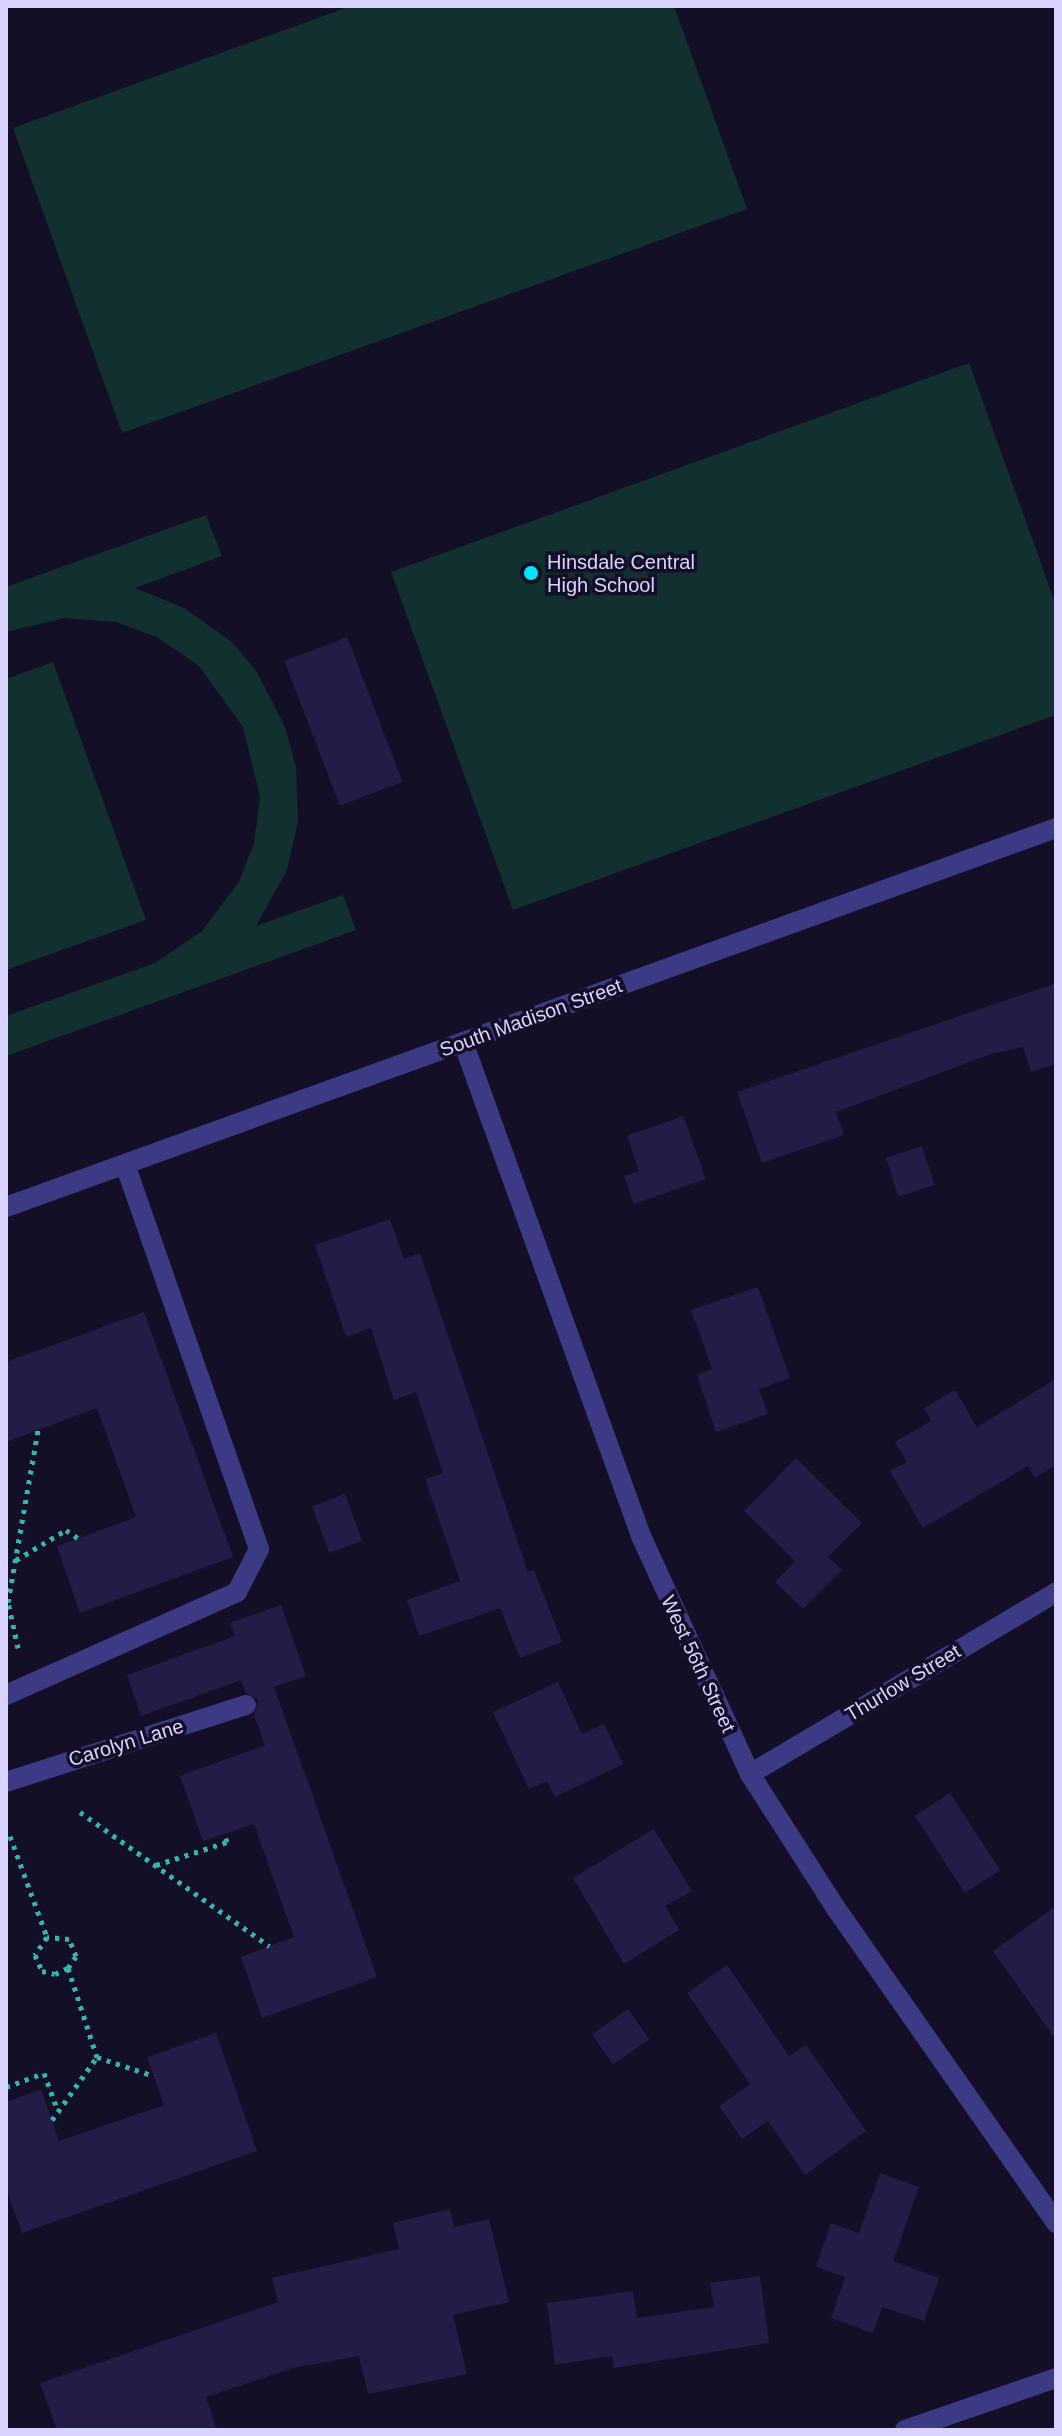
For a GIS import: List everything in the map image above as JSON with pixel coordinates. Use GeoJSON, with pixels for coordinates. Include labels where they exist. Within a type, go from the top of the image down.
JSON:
{"type":"FeatureCollection","features":[{"type":"Feature","properties":{"kind":"street","name":"South Madison Street"},"geometry":{"type":"LineString","coordinates":[[6,1207],[1056,828]]}},
{"type":"Feature","properties":{"kind":"street","name":"West 56th Street"},"geometry":{"type":"LineString","coordinates":[[463,1042],[641,1536],[750,1774],[835,1907],[1056,2223]]}},
{"type":"Feature","properties":{"kind":"street"},"geometry":{"type":"LineString","coordinates":[[6,1695],[237,1592],[259,1549],[125,1165]]}},
{"type":"Feature","properties":{"kind":"street","name":"Thurlow Street"},"geometry":{"type":"LineString","coordinates":[[750,1774],[1056,1592]]}},
{"type":"Feature","properties":{"kind":"street","name":"Carolyn Lane"},"geometry":{"type":"LineString","coordinates":[[6,1782],[246,1705]]}},
{"type":"Feature","properties":{"kind":"street"},"geometry":{"type":"LineString","coordinates":[[905,2430],[1056,2378]]}},
{"type":"Feature","properties":{"kind":"path"},"geometry":{"type":"LineString","coordinates":[[18,1648],[8,1602],[38,1430]]}},
{"type":"Feature","properties":{"kind":"path"},"geometry":{"type":"LineString","coordinates":[[15,1560],[66,1530],[78,1538]]}},
{"type":"Feature","properties":{"kind":"path"},"geometry":{"type":"LineString","coordinates":[[80,1812],[269,1946]]}},
{"type":"Feature","properties":{"kind":"path"},"geometry":{"type":"LineString","coordinates":[[155,1866],[227,1842],[224,1834]]}},
{"type":"Feature","properties":{"kind":"path"},"geometry":{"type":"LineString","coordinates":[[10,1836],[47,1937]]}},
{"type":"Feature","properties":{"kind":"path"},"geometry":{"type":"LineString","coordinates":[[47,1937],[69,1939],[76,1956],[68,1968],[55,1974],[42,1971],[35,1955],[47,1937]]}},
{"type":"Feature","properties":{"kind":"path"},"geometry":{"type":"LineString","coordinates":[[68,1968],[97,2057]]}},
{"type":"Feature","properties":{"kind":"path"},"geometry":{"type":"LineString","coordinates":[[97,2057],[154,2076]]}},
{"type":"Feature","properties":{"kind":"path"},"geometry":{"type":"LineString","coordinates":[[52,2120],[97,2057]]}},
{"type":"Feature","properties":{"kind":"path"},"geometry":{"type":"LineString","coordinates":[[6,2087],[44,2073],[58,2111]]}},
{"type":"Feature","properties":{"kind":"green space"},"geometry":{"type":"Polygon","coordinates":[[[351,6],[674,6],[747,209],[122,433],[13,128],[351,6]]]}},
{"type":"Feature","properties":{"kind":"green space"},"geometry":{"type":"Polygon","coordinates":[[[969,363],[1056,605],[1056,715],[513,910],[391,572],[969,363]]]}},
{"type":"Feature","properties":{"kind":"green space"},"geometry":{"type":"Polygon","coordinates":[[[206,515],[222,556],[135,588],[184,608],[232,642],[257,672],[285,727],[296,767],[298,821],[287,870],[256,926],[343,895],[356,930],[6,1056],[6,1016],[155,963],[202,931],[239,882],[254,843],[260,797],[243,727],[199,666],[157,637],[116,622],[65,618],[6,632],[6,587],[206,515]]]}},
{"type":"Feature","properties":{"kind":"green space"},"geometry":{"type":"Polygon","coordinates":[[[53,662],[146,920],[6,970],[6,679],[53,662]]]}},
{"type":"Feature","properties":{"kind":"building"},"geometry":{"type":"Polygon","coordinates":[[[347,637],[403,782],[340,806],[284,661],[347,637]]]}},
{"type":"Feature","properties":{"kind":"building"},"geometry":{"type":"Polygon","coordinates":[[[1056,983],[1056,1064],[1031,1072],[1023,1047],[991,1054],[836,1112],[844,1135],[762,1163],[737,1092],[1056,983]]]}},
{"type":"Feature","properties":{"kind":"building"},"geometry":{"type":"Polygon","coordinates":[[[683,1116],[706,1179],[634,1204],[624,1176],[639,1171],[627,1136],[683,1116]]]}},
{"type":"Feature","properties":{"kind":"building"},"geometry":{"type":"Polygon","coordinates":[[[922,1146],[935,1185],[899,1197],[886,1158],[922,1146]]]}},
{"type":"Feature","properties":{"kind":"building"},"geometry":{"type":"Polygon","coordinates":[[[390,1219],[404,1259],[420,1253],[528,1572],[534,1570],[562,1642],[520,1658],[500,1608],[419,1636],[407,1600],[460,1581],[425,1479],[443,1473],[416,1392],[394,1400],[371,1328],[346,1337],[315,1245],[390,1219]]]}},
{"type":"Feature","properties":{"kind":"building"},"geometry":{"type":"Polygon","coordinates":[[[758,1287],[790,1378],[759,1389],[768,1414],[716,1432],[697,1375],[712,1369],[691,1310],[758,1287]]]}},
{"type":"Feature","properties":{"kind":"building"},"geometry":{"type":"Polygon","coordinates":[[[144,1312],[233,1557],[80,1613],[57,1546],[136,1517],[97,1408],[6,1442],[6,1362],[144,1312]]]}},
{"type":"Feature","properties":{"kind":"building"},"geometry":{"type":"Polygon","coordinates":[[[1056,1379],[1056,1465],[1035,1478],[1028,1466],[923,1528],[890,1471],[907,1462],[895,1442],[931,1421],[924,1408],[955,1390],[977,1427],[1056,1379]]]}},
{"type":"Feature","properties":{"kind":"building"},"geometry":{"type":"Polygon","coordinates":[[[796,1458],[862,1523],[828,1557],[842,1570],[803,1609],[775,1582],[795,1561],[744,1511],[796,1458]]]}},
{"type":"Feature","properties":{"kind":"building"},"geometry":{"type":"Polygon","coordinates":[[[345,1494],[362,1541],[329,1553],[312,1506],[345,1494]]]}},
{"type":"Feature","properties":{"kind":"building"},"geometry":{"type":"Polygon","coordinates":[[[281,1605],[306,1676],[274,1687],[377,1977],[262,2018],[241,1957],[294,1937],[254,1824],[203,1841],[180,1776],[265,1745],[254,1715],[258,1700],[245,1692],[241,1680],[141,1716],[127,1675],[235,1636],[230,1623],[281,1605]]]}},
{"type":"Feature","properties":{"kind":"building"},"geometry":{"type":"Polygon","coordinates":[[[558,1682],[582,1734],[604,1724],[623,1764],[555,1797],[547,1781],[529,1789],[493,1712],[558,1682]]]}},
{"type":"Feature","properties":{"kind":"building"},"geometry":{"type":"Polygon","coordinates":[[[950,1793],[1000,1870],[965,1893],[915,1816],[950,1793]]]}},
{"type":"Feature","properties":{"kind":"building"},"geometry":{"type":"Polygon","coordinates":[[[654,1829],[692,1891],[665,1906],[679,1930],[624,1964],[573,1878],[654,1829]]]}},
{"type":"Feature","properties":{"kind":"building"},"geometry":{"type":"Polygon","coordinates":[[[1056,1906],[1056,2040],[993,1951],[1056,1906]]]}},
{"type":"Feature","properties":{"kind":"building"},"geometry":{"type":"Polygon","coordinates":[[[727,1965],[789,2056],[806,2045],[866,2131],[805,2175],[768,2121],[742,2139],[719,2106],[750,2084],[687,1993],[727,1965]]]}},
{"type":"Feature","properties":{"kind":"building"},"geometry":{"type":"Polygon","coordinates":[[[628,2009],[649,2039],[613,2065],[592,2034],[628,2009]]]}},
{"type":"Feature","properties":{"kind":"building"},"geometry":{"type":"Polygon","coordinates":[[[216,2033],[257,2151],[22,2233],[6,2189],[6,2102],[41,2089],[59,2141],[164,2105],[147,2057],[216,2033]]]}},
{"type":"Feature","properties":{"kind":"building"},"geometry":{"type":"Polygon","coordinates":[[[880,2173],[919,2187],[893,2261],[939,2278],[924,2321],[882,2307],[873,2333],[831,2318],[845,2277],[816,2267],[831,2223],[859,2233],[880,2173]]]}},
{"type":"Feature","properties":{"kind":"building"},"geometry":{"type":"Polygon","coordinates":[[[450,2209],[454,2227],[489,2219],[509,2302],[453,2315],[467,2374],[368,2394],[359,2356],[293,2368],[206,2397],[217,2430],[57,2430],[40,2383],[278,2302],[272,2278],[399,2249],[393,2223],[450,2209]]]}},
{"type":"Feature","properties":{"kind":"building"},"geometry":{"type":"Polygon","coordinates":[[[760,2276],[769,2343],[614,2368],[612,2356],[555,2365],[547,2303],[633,2291],[637,2318],[714,2307],[710,2283],[760,2276]]]}},
{"type":"Feature","properties":{"kind":"place","name":"Hinsdale Central High School"},"geometry":{"type":"Point","coordinates":[531,573]}}]}
